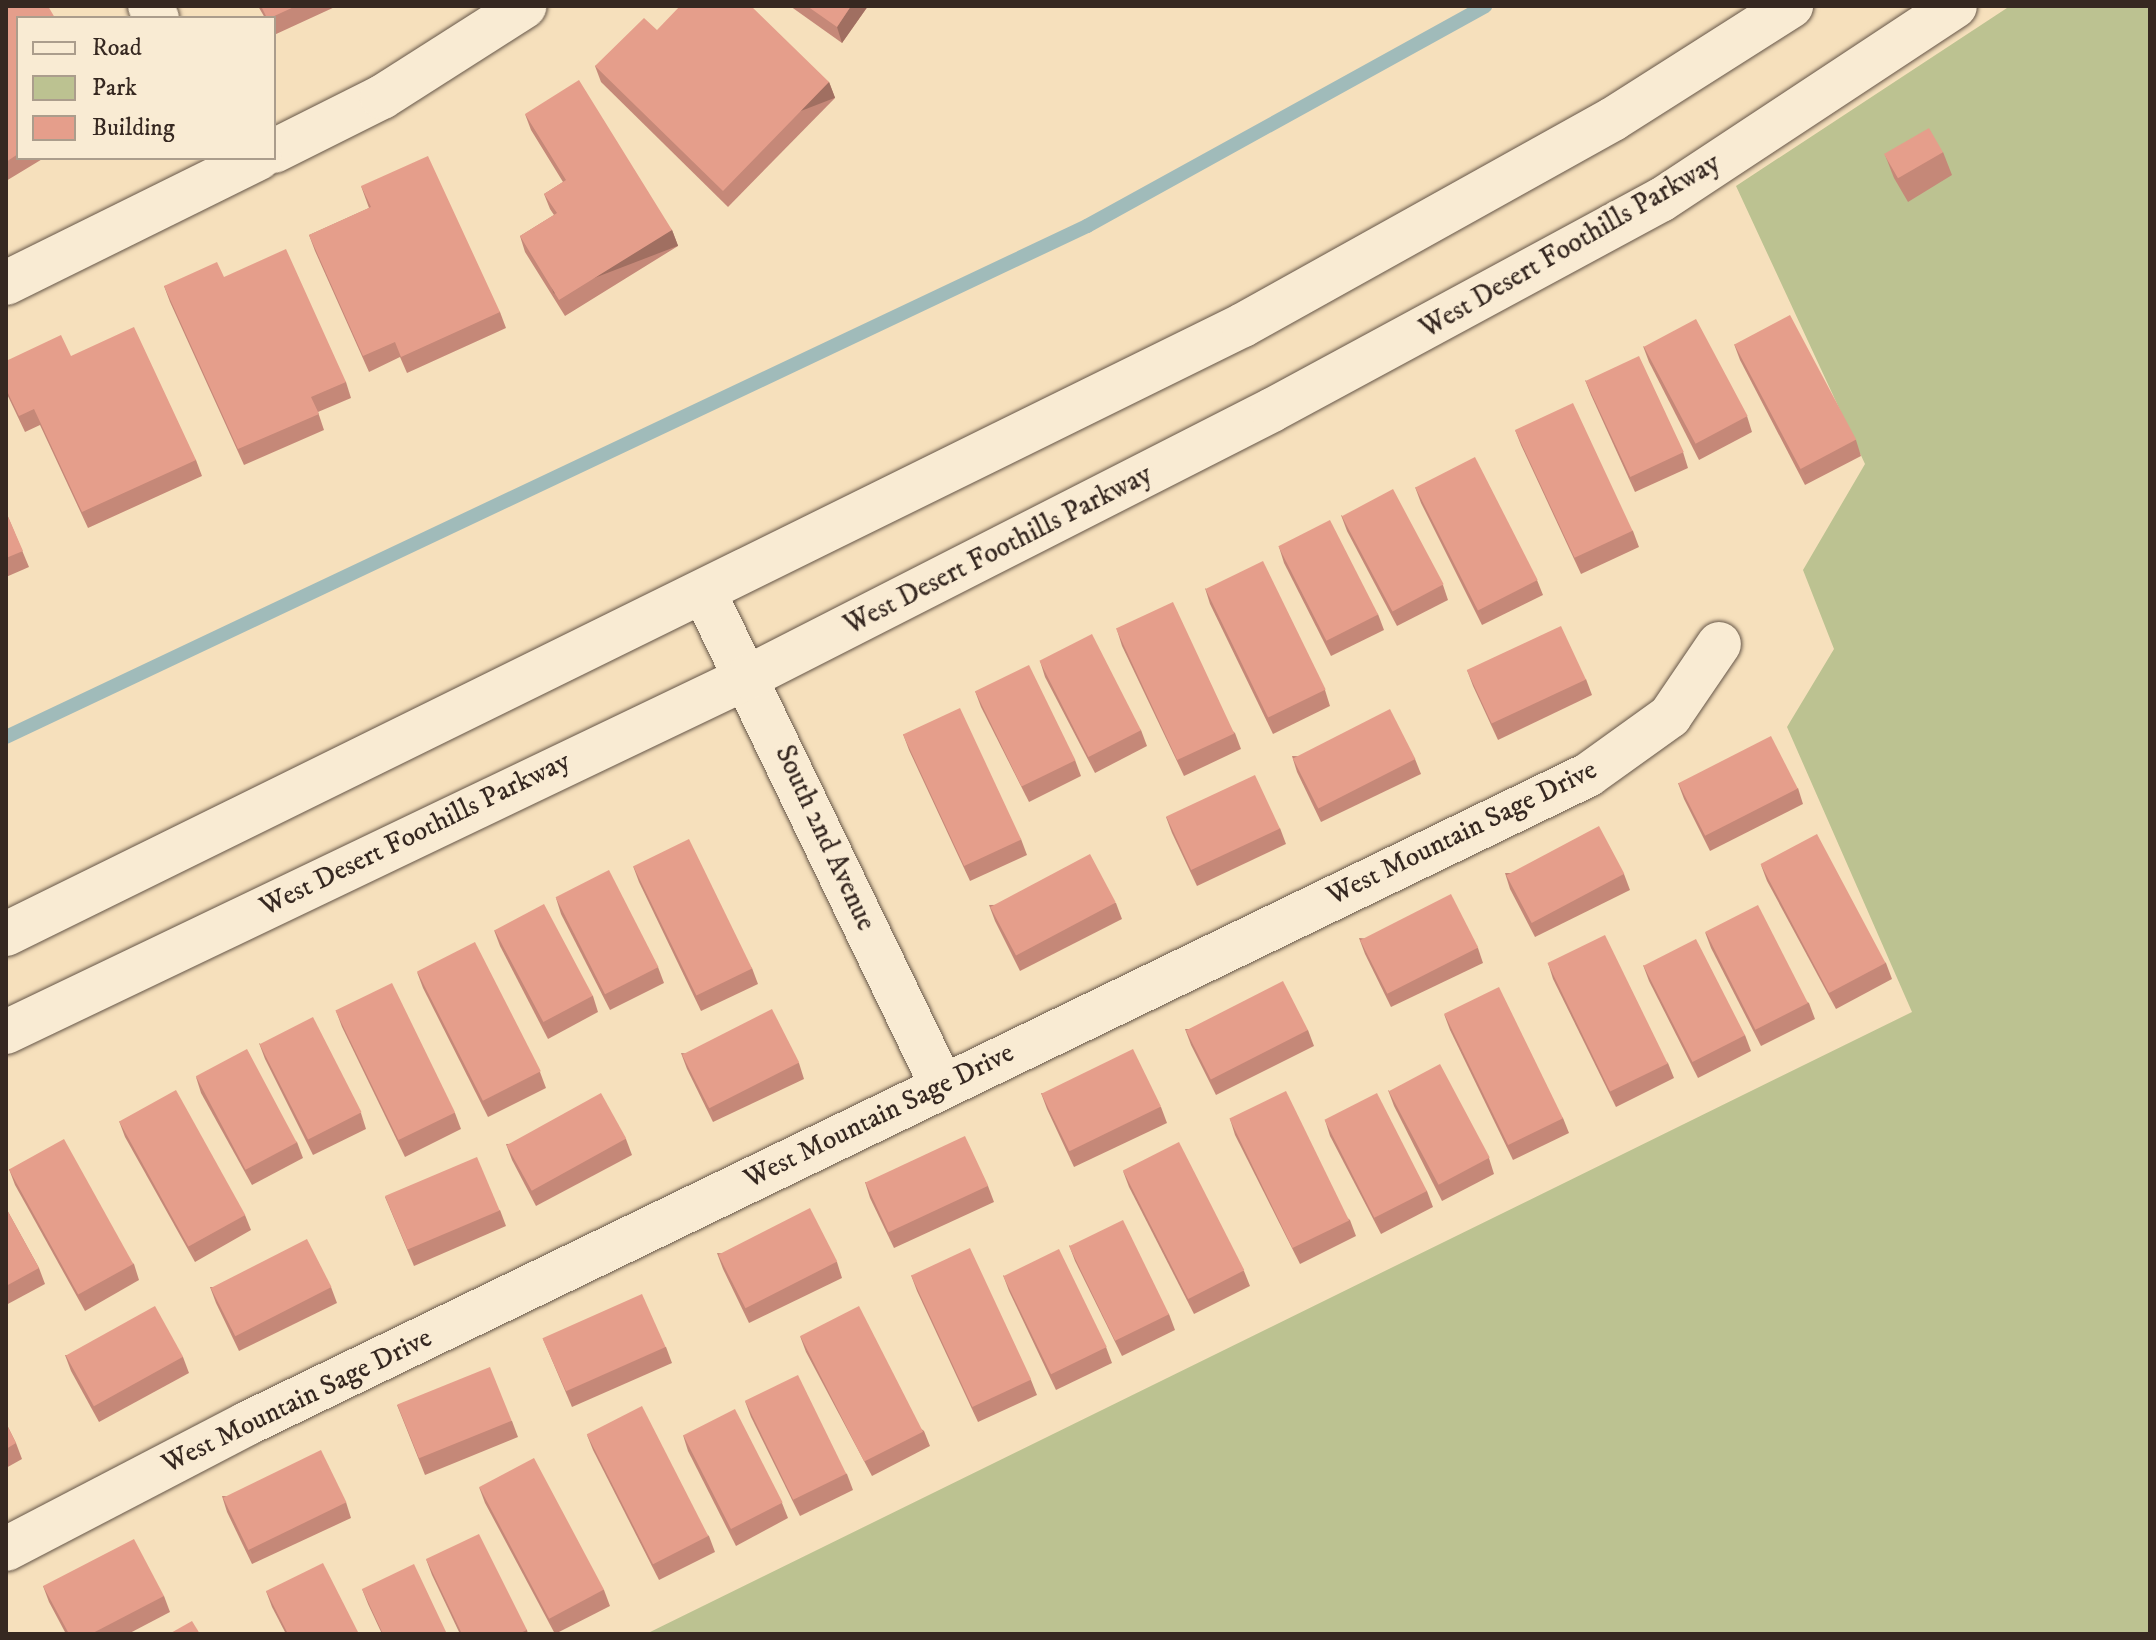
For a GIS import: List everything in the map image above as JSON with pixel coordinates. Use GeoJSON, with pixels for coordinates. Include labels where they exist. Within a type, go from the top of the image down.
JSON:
{"type":"FeatureCollection","features":[{"type":"Feature","properties":{"kind":"street"},"geometry":{"type":"LineString","coordinates":[[276,148],[382,97],[525,6]]}},
{"type":"Feature","properties":{"kind":"street"},"geometry":{"type":"LineString","coordinates":[[6,934],[1270,310],[1613,119],[1791,6]]}},
{"type":"Feature","properties":{"kind":"street","name":"West Desert Foothills Parkway"},"geometry":{"type":"LineString","coordinates":[[6,1032],[748,677],[1272,410],[1661,200],[1955,6]]}},
{"type":"Feature","properties":{"kind":"street"},"geometry":{"type":"LineString","coordinates":[[6,283],[251,160]]}},
{"type":"Feature","properties":{"kind":"street","name":"South 2nd Avenue"},"geometry":{"type":"LineString","coordinates":[[704,592],[748,677],[942,1086]]}},
{"type":"Feature","properties":{"kind":"street","name":"West Mountain Sage Drive"},"geometry":{"type":"LineString","coordinates":[[6,1549],[246,1424],[1588,775],[1670,716],[1719,644]]}},
{"type":"Feature","properties":{"kind":"green space"},"geometry":{"type":"Polygon","coordinates":[[[2010,6],[2150,6],[2150,1634],[646,1634],[1912,1012],[1787,727],[1834,649],[1803,570],[1865,464],[1736,186],[2010,6]]]}},
{"type":"Feature","properties":{"kind":"building"},"geometry":{"type":"Polygon","coordinates":[[[6,6],[48,6],[54,16],[16,16],[16,155],[6,162],[6,6]]]}},
{"type":"Feature","properties":{"kind":"building"},"geometry":{"type":"Polygon","coordinates":[[[261,6],[296,6],[274,16],[266,16],[261,6]]]}},
{"type":"Feature","properties":{"kind":"building"},"geometry":{"type":"Polygon","coordinates":[[[680,6],[751,6],[829,82],[723,191],[595,66],[644,18],[657,30],[680,6]]]}},
{"type":"Feature","properties":{"kind":"building"},"geometry":{"type":"Polygon","coordinates":[[[807,6],[851,6],[837,27],[807,6]]]}},
{"type":"Feature","properties":{"kind":"building"},"geometry":{"type":"Polygon","coordinates":[[[579,80],[672,230],[559,300],[520,236],[557,213],[544,194],[566,180],[525,114],[579,80]]]}},
{"type":"Feature","properties":{"kind":"building"},"geometry":{"type":"Polygon","coordinates":[[[1929,128],[1943,152],[1898,178],[1884,154],[1929,128]]]}},
{"type":"Feature","properties":{"kind":"building"},"geometry":{"type":"Polygon","coordinates":[[[428,156],[500,312],[401,357],[395,342],[363,356],[309,235],[371,207],[361,186],[428,156]]]}},
{"type":"Feature","properties":{"kind":"building"},"geometry":{"type":"Polygon","coordinates":[[[286,249],[346,382],[311,397],[319,414],[238,449],[164,286],[217,262],[224,277],[286,249]]]}},
{"type":"Feature","properties":{"kind":"building"},"geometry":{"type":"Polygon","coordinates":[[[1790,315],[1856,439],[1801,469],[1734,345],[1790,315]]]}},
{"type":"Feature","properties":{"kind":"building"},"geometry":{"type":"Polygon","coordinates":[[[1696,319],[1748,416],[1696,444],[1644,347],[1696,319]]]}},
{"type":"Feature","properties":{"kind":"building"},"geometry":{"type":"Polygon","coordinates":[[[134,327],[196,460],[82,512],[34,409],[19,416],[6,389],[6,361],[61,335],[71,356],[134,327]]]}},
{"type":"Feature","properties":{"kind":"building"},"geometry":{"type":"Polygon","coordinates":[[[1639,356],[1684,452],[1630,477],[1586,381],[1639,356]]]}},
{"type":"Feature","properties":{"kind":"building"},"geometry":{"type":"Polygon","coordinates":[[[1573,403],[1633,531],[1575,558],[1515,430],[1573,403]]]}},
{"type":"Feature","properties":{"kind":"building"},"geometry":{"type":"Polygon","coordinates":[[[1475,457],[1538,580],[1478,610],[1415,487],[1475,457]]]}},
{"type":"Feature","properties":{"kind":"building"},"geometry":{"type":"Polygon","coordinates":[[[1393,489],[1444,584],[1392,612],[1342,516],[1393,489]]]}},
{"type":"Feature","properties":{"kind":"building"},"geometry":{"type":"Polygon","coordinates":[[[6,512],[23,551],[6,558],[6,512]]]}},
{"type":"Feature","properties":{"kind":"building"},"geometry":{"type":"Polygon","coordinates":[[[1330,520],[1378,614],[1326,641],[1278,546],[1330,520]]]}},
{"type":"Feature","properties":{"kind":"building"},"geometry":{"type":"Polygon","coordinates":[[[1263,561],[1326,690],[1268,718],[1205,589],[1263,561]]]}},
{"type":"Feature","properties":{"kind":"building"},"geometry":{"type":"Polygon","coordinates":[[[1173,602],[1234,733],[1177,760],[1116,629],[1173,602]]]}},
{"type":"Feature","properties":{"kind":"building"},"geometry":{"type":"Polygon","coordinates":[[[1561,626],[1586,679],[1492,723],[1467,670],[1561,626]]]}},
{"type":"Feature","properties":{"kind":"building"},"geometry":{"type":"Polygon","coordinates":[[[1092,634],[1141,730],[1088,757],[1039,661],[1092,634]]]}},
{"type":"Feature","properties":{"kind":"building"},"geometry":{"type":"Polygon","coordinates":[[[1029,665],[1075,760],[1022,787],[975,691],[1029,665]]]}},
{"type":"Feature","properties":{"kind":"building"},"geometry":{"type":"Polygon","coordinates":[[[960,708],[1021,839],[964,866],[903,735],[960,708]]]}},
{"type":"Feature","properties":{"kind":"building"},"geometry":{"type":"Polygon","coordinates":[[[1390,709],[1415,759],[1318,808],[1293,758],[1390,709]]]}},
{"type":"Feature","properties":{"kind":"building"},"geometry":{"type":"Polygon","coordinates":[[[1771,736],[1798,789],[1705,836],[1678,783],[1771,736]]]}},
{"type":"Feature","properties":{"kind":"building"},"geometry":{"type":"Polygon","coordinates":[[[1255,775],[1280,828],[1191,870],[1166,816],[1255,775]]]}},
{"type":"Feature","properties":{"kind":"building"},"geometry":{"type":"Polygon","coordinates":[[[1599,826],[1624,874],[1532,923],[1506,875],[1599,826]]]}},
{"type":"Feature","properties":{"kind":"building"},"geometry":{"type":"Polygon","coordinates":[[[1817,834],[1886,963],[1829,993],[1760,864],[1817,834]]]}},
{"type":"Feature","properties":{"kind":"building"},"geometry":{"type":"Polygon","coordinates":[[[689,839],[752,968],[696,996],[633,866],[689,839]]]}},
{"type":"Feature","properties":{"kind":"building"},"geometry":{"type":"Polygon","coordinates":[[[1090,854],[1116,903],[1016,956],[990,907],[1090,854]]]}},
{"type":"Feature","properties":{"kind":"building"},"geometry":{"type":"Polygon","coordinates":[[[609,870],[658,967],[605,994],[556,897],[609,870]]]}},
{"type":"Feature","properties":{"kind":"building"},"geometry":{"type":"Polygon","coordinates":[[[1451,894],[1478,947],[1387,994],[1360,940],[1451,894]]]}},
{"type":"Feature","properties":{"kind":"building"},"geometry":{"type":"Polygon","coordinates":[[[544,904],[593,996],[543,1022],[495,930],[544,904]]]}},
{"type":"Feature","properties":{"kind":"building"},"geometry":{"type":"Polygon","coordinates":[[[1758,905],[1808,1003],[1755,1030],[1705,932],[1758,905]]]}},
{"type":"Feature","properties":{"kind":"building"},"geometry":{"type":"Polygon","coordinates":[[[1605,935],[1668,1064],[1610,1092],[1547,963],[1605,935]]]}},
{"type":"Feature","properties":{"kind":"building"},"geometry":{"type":"Polygon","coordinates":[[[1696,939],[1745,1035],[1692,1062],[1643,966],[1696,939]]]}},
{"type":"Feature","properties":{"kind":"building"},"geometry":{"type":"Polygon","coordinates":[[[475,942],[541,1071],[483,1101],[417,972],[475,942]]]}},
{"type":"Feature","properties":{"kind":"building"},"geometry":{"type":"Polygon","coordinates":[[[1283,981],[1308,1030],[1211,1079],[1186,1030],[1283,981]]]}},
{"type":"Feature","properties":{"kind":"building"},"geometry":{"type":"Polygon","coordinates":[[[392,983],[455,1112],[399,1140],[335,1011],[392,983]]]}},
{"type":"Feature","properties":{"kind":"building"},"geometry":{"type":"Polygon","coordinates":[[[1499,987],[1563,1118],[1508,1145],[1444,1014],[1499,987]]]}},
{"type":"Feature","properties":{"kind":"building"},"geometry":{"type":"Polygon","coordinates":[[[772,1009],[799,1062],[709,1108],[682,1055],[772,1009]]]}},
{"type":"Feature","properties":{"kind":"building"},"geometry":{"type":"Polygon","coordinates":[[[313,1017],[362,1112],[308,1140],[260,1044],[313,1017]]]}},
{"type":"Feature","properties":{"kind":"building"},"geometry":{"type":"Polygon","coordinates":[[[247,1049],[297,1143],[246,1170],[196,1076],[247,1049]]]}},
{"type":"Feature","properties":{"kind":"building"},"geometry":{"type":"Polygon","coordinates":[[[1133,1049],[1161,1107],[1069,1151],[1041,1094],[1133,1049]]]}},
{"type":"Feature","properties":{"kind":"building"},"geometry":{"type":"Polygon","coordinates":[[[1440,1064],[1490,1158],[1439,1185],[1389,1091],[1440,1064]]]}},
{"type":"Feature","properties":{"kind":"building"},"geometry":{"type":"Polygon","coordinates":[[[176,1090],[245,1215],[188,1247],[119,1122],[176,1090]]]}},
{"type":"Feature","properties":{"kind":"building"},"geometry":{"type":"Polygon","coordinates":[[[1286,1091],[1349,1220],[1293,1248],[1229,1119],[1286,1091]]]}},
{"type":"Feature","properties":{"kind":"building"},"geometry":{"type":"Polygon","coordinates":[[[601,1093],[626,1138],[532,1191],[507,1145],[601,1093]]]}},
{"type":"Feature","properties":{"kind":"building"},"geometry":{"type":"Polygon","coordinates":[[[1377,1093],[1427,1191],[1374,1218],[1324,1120],[1377,1093]]]}},
{"type":"Feature","properties":{"kind":"building"},"geometry":{"type":"Polygon","coordinates":[[[965,1136],[988,1186],[889,1232],[865,1182],[965,1136]]]}},
{"type":"Feature","properties":{"kind":"building"},"geometry":{"type":"Polygon","coordinates":[[[64,1139],[133,1264],[78,1295],[9,1170],[64,1139]]]}},
{"type":"Feature","properties":{"kind":"building"},"geometry":{"type":"Polygon","coordinates":[[[1179,1142],[1244,1270],[1188,1299],[1123,1171],[1179,1142]]]}},
{"type":"Feature","properties":{"kind":"building"},"geometry":{"type":"Polygon","coordinates":[[[477,1157],[500,1210],[408,1249],[385,1196],[477,1157]]]}},
{"type":"Feature","properties":{"kind":"building"},"geometry":{"type":"Polygon","coordinates":[[[6,1208],[39,1268],[6,1286],[6,1208]]]}},
{"type":"Feature","properties":{"kind":"building"},"geometry":{"type":"Polygon","coordinates":[[[810,1208],[837,1261],[745,1308],[718,1255],[810,1208]]]}},
{"type":"Feature","properties":{"kind":"building"},"geometry":{"type":"Polygon","coordinates":[[[1123,1220],[1169,1314],[1115,1341],[1069,1246],[1123,1220]]]}},
{"type":"Feature","properties":{"kind":"building"},"geometry":{"type":"Polygon","coordinates":[[[307,1239],[332,1287],[235,1336],[211,1288],[307,1239]]]}},
{"type":"Feature","properties":{"kind":"building"},"geometry":{"type":"Polygon","coordinates":[[[970,1248],[1031,1379],[972,1407],[911,1275],[970,1248]]]}},
{"type":"Feature","properties":{"kind":"building"},"geometry":{"type":"Polygon","coordinates":[[[1059,1249],[1107,1347],[1051,1374],[1003,1276],[1059,1249]]]}},
{"type":"Feature","properties":{"kind":"building"},"geometry":{"type":"Polygon","coordinates":[[[642,1294],[666,1347],[566,1391],[542,1338],[642,1294]]]}},
{"type":"Feature","properties":{"kind":"building"},"geometry":{"type":"Polygon","coordinates":[[[155,1306],[183,1357],[94,1406],[66,1355],[155,1306]]]}},
{"type":"Feature","properties":{"kind":"building"},"geometry":{"type":"Polygon","coordinates":[[[859,1306],[923,1432],[864,1462],[800,1336],[859,1306]]]}},
{"type":"Feature","properties":{"kind":"building"},"geometry":{"type":"Polygon","coordinates":[[[490,1367],[512,1421],[419,1458],[397,1404],[490,1367]]]}},
{"type":"Feature","properties":{"kind":"building"},"geometry":{"type":"Polygon","coordinates":[[[798,1375],[846,1474],[793,1500],[745,1401],[798,1375]]]}},
{"type":"Feature","properties":{"kind":"building"},"geometry":{"type":"Polygon","coordinates":[[[642,1406],[708,1536],[653,1564],[587,1434],[642,1406]]]}},
{"type":"Feature","properties":{"kind":"building"},"geometry":{"type":"Polygon","coordinates":[[[735,1409],[783,1503],[731,1529],[683,1435],[735,1409]]]}},
{"type":"Feature","properties":{"kind":"building"},"geometry":{"type":"Polygon","coordinates":[[[6,1423],[16,1443],[6,1449],[6,1423]]]}},
{"type":"Feature","properties":{"kind":"building"},"geometry":{"type":"Polygon","coordinates":[[[321,1450],[346,1502],[248,1550],[223,1498],[321,1450]]]}},
{"type":"Feature","properties":{"kind":"building"},"geometry":{"type":"Polygon","coordinates":[[[534,1458],[604,1590],[549,1619],[479,1487],[534,1458]]]}},
{"type":"Feature","properties":{"kind":"building"},"geometry":{"type":"Polygon","coordinates":[[[479,1534],[527,1630],[518,1634],[462,1634],[426,1559],[479,1534]]]}},
{"type":"Feature","properties":{"kind":"building"},"geometry":{"type":"Polygon","coordinates":[[[134,1539],[164,1596],[91,1634],[69,1634],[43,1586],[134,1539]]]}},
{"type":"Feature","properties":{"kind":"building"},"geometry":{"type":"Polygon","coordinates":[[[323,1563],[359,1634],[288,1634],[266,1591],[323,1563]]]}},
{"type":"Feature","properties":{"kind":"building"},"geometry":{"type":"Polygon","coordinates":[[[414,1564],[447,1634],[383,1634],[362,1589],[414,1564]]]}},
{"type":"Feature","properties":{"kind":"building"},"geometry":{"type":"Polygon","coordinates":[[[192,1621],[200,1634],[169,1634],[192,1621]]]}},
{"type":"Feature","properties":{"kind":"waterway"},"geometry":{"type":"LineString","coordinates":[[6,737],[1087,226],[1485,6]]}}]}
